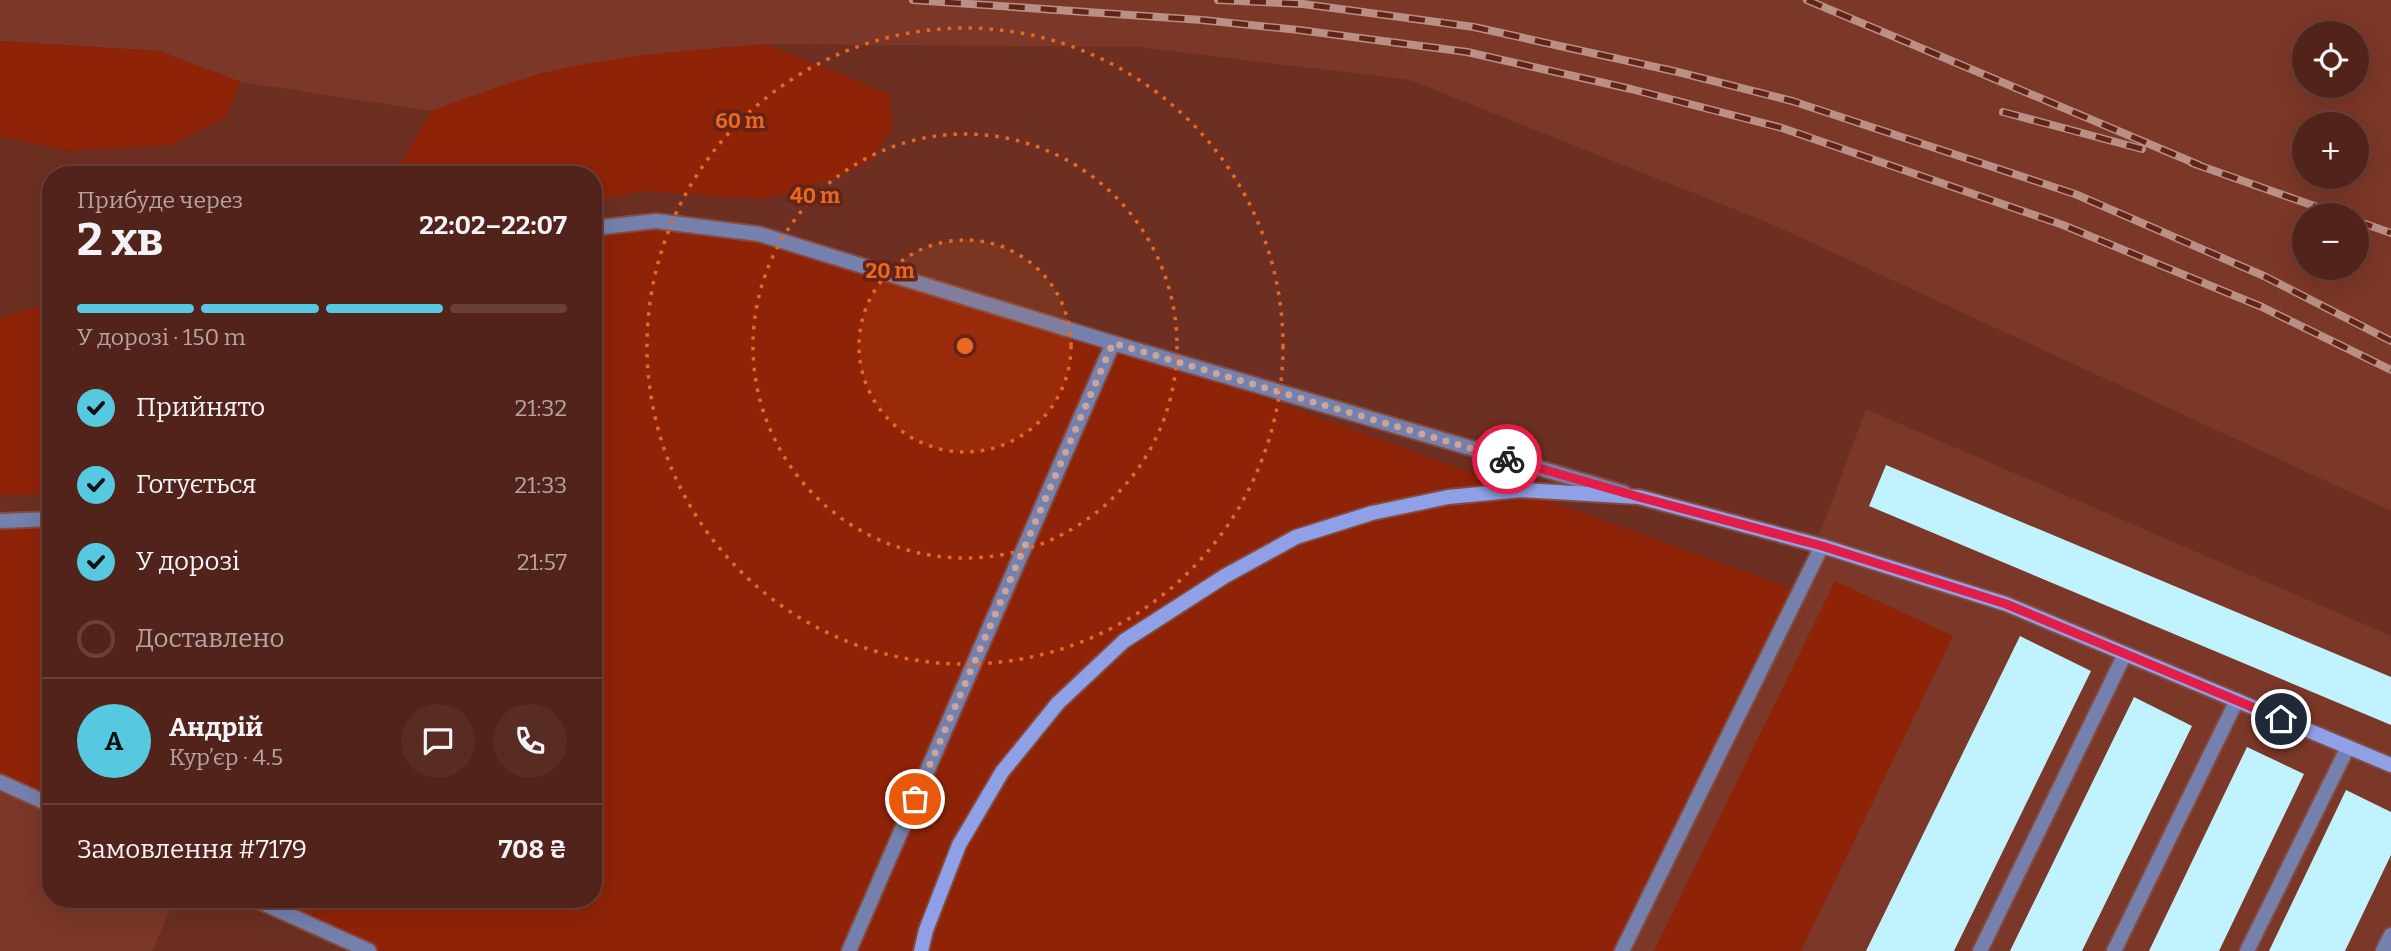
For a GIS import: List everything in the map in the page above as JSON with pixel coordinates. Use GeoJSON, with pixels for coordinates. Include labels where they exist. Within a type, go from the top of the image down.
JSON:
{"type":"FeatureCollection","features":[{"type":"Feature","properties":{"kind":"street"},"geometry":{"type":"LineString","coordinates":[[602,227],[656,221],[759,234],[1113,343],[1639,497],[1822,546],[2006,604],[2391,765]]}},
{"type":"Feature","properties":{"kind":"street"},"geometry":{"type":"LineString","coordinates":[[849,951],[1113,343]]}},
{"type":"Feature","properties":{"kind":"street"},"geometry":{"type":"LineString","coordinates":[[921,951],[926,930],[960,845],[1002,772],[1050,713],[1124,641],[1225,576],[1296,537],[1372,513],[1448,497],[1522,490],[1639,497]]}},
{"type":"Feature","properties":{"kind":"street"},"geometry":{"type":"LineString","coordinates":[[0,521],[42,519]]}},
{"type":"Feature","properties":{"kind":"street"},"geometry":{"type":"LineString","coordinates":[[1622,951],[1822,546]]}},
{"type":"Feature","properties":{"kind":"street"},"geometry":{"type":"LineString","coordinates":[[1980,951],[2125,654]]}},
{"type":"Feature","properties":{"kind":"street"},"geometry":{"type":"LineString","coordinates":[[2114,951],[2237,700]]}},
{"type":"Feature","properties":{"kind":"street"},"geometry":{"type":"LineString","coordinates":[[2247,951],[2348,747]]}},
{"type":"Feature","properties":{"kind":"street"},"geometry":{"type":"LineString","coordinates":[[0,782],[42,802]]}},
{"type":"Feature","properties":{"kind":"street"},"geometry":{"type":"LineString","coordinates":[[274,908],[369,951]]}},
{"type":"Feature","properties":{"kind":"street"},"geometry":{"type":"LineString","coordinates":[[2383,951],[2391,935]]}},
{"type":"Feature","properties":{"kind":"shaded area"},"geometry":{"type":"Polygon","coordinates":[[[0,0],[2391,0],[2391,511],[1769,223],[1410,80],[1138,47],[766,44],[630,57],[543,73],[431,111],[241,82],[159,51],[0,41],[0,0]]]}},
{"type":"Feature","properties":{"kind":"shaded area"},"geometry":{"type":"Polygon","coordinates":[[[0,41],[159,51],[241,82],[226,117],[171,145],[69,151],[0,136],[0,41]]]}},
{"type":"Feature","properties":{"kind":"shaded area"},"geometry":{"type":"Polygon","coordinates":[[[766,44],[890,94],[893,129],[870,160],[843,174],[798,191],[758,199],[641,191],[602,200],[602,166],[400,166],[431,111],[543,73],[653,54],[766,44]]]}},
{"type":"Feature","properties":{"kind":"shaded area"},"geometry":{"type":"Polygon","coordinates":[[[656,221],[759,234],[1113,343],[1793,589],[1612,951],[369,951],[274,908],[602,908],[602,227],[656,221]]]}},
{"type":"Feature","properties":{"kind":"shaded area"},"geometry":{"type":"Polygon","coordinates":[[[42,305],[42,494],[0,495],[0,318],[42,305]]]}},
{"type":"Feature","properties":{"kind":"shaded area"},"geometry":{"type":"Polygon","coordinates":[[[1866,409],[2391,636],[2391,951],[1612,951],[1824,523],[1866,409]]]}},
{"type":"Feature","properties":{"kind":"shaded area"},"geometry":{"type":"Polygon","coordinates":[[[42,519],[42,801],[0,782],[0,521],[42,519]]]}},
{"type":"Feature","properties":{"kind":"shaded area"},"geometry":{"type":"Polygon","coordinates":[[[1835,581],[1953,636],[1801,951],[1654,951],[1835,581]]]}},
{"type":"Feature","properties":{"kind":"shaded area"},"geometry":{"type":"Polygon","coordinates":[[[0,782],[42,801],[42,908],[171,908],[152,951],[0,951],[0,782]]]}},
{"type":"Feature","properties":{"kind":"building"},"geometry":{"type":"Polygon","coordinates":[[[1886,465],[2391,677],[2391,725],[1869,506],[1886,465]]]}},
{"type":"Feature","properties":{"kind":"building"},"geometry":{"type":"Polygon","coordinates":[[[2020,636],[2091,671],[1954,951],[1866,951],[2020,636]]]}},
{"type":"Feature","properties":{"kind":"building"},"geometry":{"type":"Polygon","coordinates":[[[2134,697],[2192,726],[2082,951],[2010,951],[2134,697]]]}},
{"type":"Feature","properties":{"kind":"building"},"geometry":{"type":"Polygon","coordinates":[[[2247,747],[2304,774],[2219,951],[2149,951],[2247,747]]]}},
{"type":"Feature","properties":{"kind":"building"},"geometry":{"type":"Polygon","coordinates":[[[2346,790],[2391,812],[2391,855],[2345,951],[2269,951],[2346,790]]]}},
{"type":"Feature","properties":{"kind":"railway"},"geometry":{"type":"LineString","coordinates":[[913,0],[1202,20],[1299,30],[1467,52],[1631,89],[1782,128],[2063,225],[2262,307],[2391,370]]}},
{"type":"Feature","properties":{"kind":"railway"},"geometry":{"type":"LineString","coordinates":[[1218,0],[1303,4],[1474,27],[1678,72],[1792,101],[2075,194],[2264,276],[2391,341]]}},
{"type":"Feature","properties":{"kind":"railway"},"geometry":{"type":"LineString","coordinates":[[1807,0],[2199,165]]}},
{"type":"Feature","properties":{"kind":"railway"},"geometry":{"type":"LineString","coordinates":[[2003,112],[2142,149]]}},
{"type":"Feature","properties":{"kind":"railway"},"geometry":{"type":"LineString","coordinates":[[2192,163],[2306,203]]}},
{"type":"Feature","properties":{"kind":"railway"},"geometry":{"type":"LineString","coordinates":[[2369,225],[2391,233]]}},
{"type":"Feature","properties":{"kind":"way so far"},"geometry":{"type":"LineString","coordinates":[[915,799],[1113,343],[1507,459]]}},
{"type":"Feature","properties":{"kind":"route"},"geometry":{"type":"LineString","coordinates":[[1507,459],[1822,546],[2006,604],[2281,719]]}}]}
